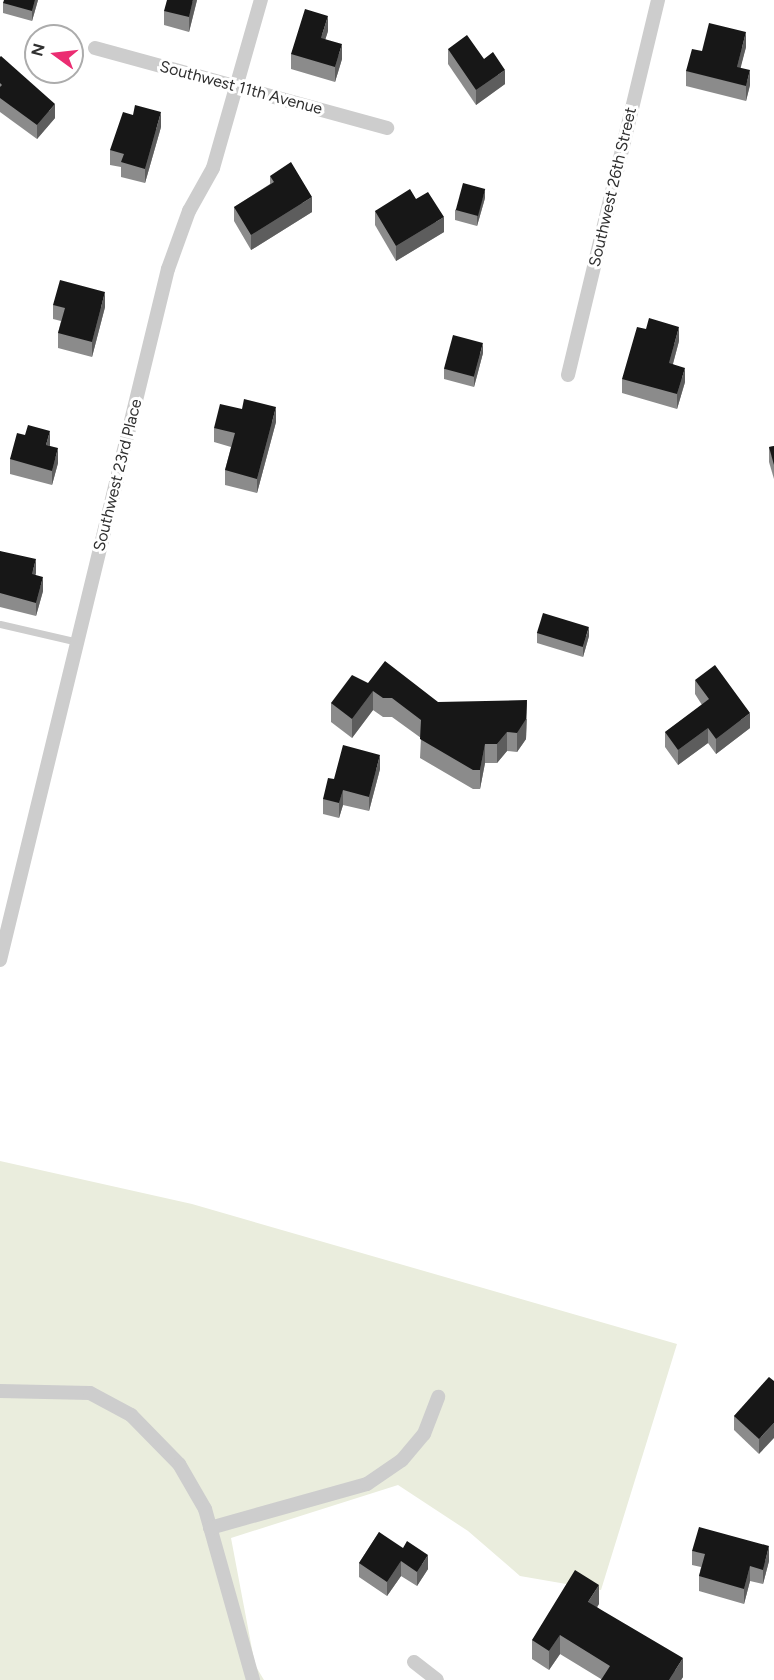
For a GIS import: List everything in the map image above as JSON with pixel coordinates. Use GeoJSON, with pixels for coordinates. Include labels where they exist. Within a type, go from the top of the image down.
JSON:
{"type":"FeatureCollection","features":[{"type":"Feature","properties":{"kind":"street","name":"Southwest 23rd Place"},"geometry":{"type":"LineString","coordinates":[[0,960],[168,269],[189,211],[213,168],[239,89],[261,0]]}},
{"type":"Feature","properties":{"kind":"street","name":"Southwest 26th Street"},"geometry":{"type":"LineString","coordinates":[[568,375],[658,0]]}},
{"type":"Feature","properties":{"kind":"street","name":"Southwest 11th Avenue"},"geometry":{"type":"LineString","coordinates":[[95,48],[387,128]]}},
{"type":"Feature","properties":{"kind":"street"},"geometry":{"type":"LineString","coordinates":[[0,1391],[90,1393],[131,1415],[179,1464],[205,1509],[253,1680]]}},
{"type":"Feature","properties":{"kind":"street"},"geometry":{"type":"LineString","coordinates":[[210,1528],[367,1484],[402,1460],[424,1434],[438,1397]]}},
{"type":"Feature","properties":{"kind":"street"},"geometry":{"type":"LineString","coordinates":[[414,1662],[437,1680]]}},
{"type":"Feature","properties":{"kind":"lane"},"geometry":{"type":"LineString","coordinates":[[0,624],[78,642]]}},
{"type":"Feature","properties":{"kind":"green space"},"geometry":{"type":"Polygon","coordinates":[[[0,1161],[192,1204],[677,1344],[601,1590],[520,1576],[468,1531],[398,1485],[231,1538],[255,1665],[264,1680],[0,1680],[0,1161]]]}},
{"type":"Feature","properties":{"kind":"building"},"geometry":{"type":"Polygon","coordinates":[[[4,0],[35,0],[32,11],[3,3],[4,0]]]}},
{"type":"Feature","properties":{"kind":"building"},"geometry":{"type":"Polygon","coordinates":[[[167,0],[193,0],[189,17],[164,11],[167,0]]]}},
{"type":"Feature","properties":{"kind":"building"},"geometry":{"type":"Polygon","coordinates":[[[305,9],[328,16],[321,38],[342,44],[335,67],[291,54],[305,9]]]}},
{"type":"Feature","properties":{"kind":"building"},"geometry":{"type":"Polygon","coordinates":[[[709,23],[746,32],[737,67],[750,70],[746,86],[686,71],[692,49],[702,51],[709,23]]]}},
{"type":"Feature","properties":{"kind":"building"},"geometry":{"type":"Polygon","coordinates":[[[467,35],[484,59],[493,52],[505,70],[476,90],[448,49],[467,35]]]}},
{"type":"Feature","properties":{"kind":"building"},"geometry":{"type":"Polygon","coordinates":[[[0,57],[24,76],[24,84],[32,84],[55,104],[37,125],[0,98],[2,85],[0,83],[0,57]]]}},
{"type":"Feature","properties":{"kind":"building"},"geometry":{"type":"Polygon","coordinates":[[[135,105],[161,112],[145,169],[121,162],[124,154],[110,150],[123,112],[133,115],[135,105]]]}},
{"type":"Feature","properties":{"kind":"building"},"geometry":{"type":"Polygon","coordinates":[[[291,162],[312,197],[251,235],[234,207],[274,182],[270,176],[291,162]]]}},
{"type":"Feature","properties":{"kind":"building"},"geometry":{"type":"Polygon","coordinates":[[[463,183],[485,189],[478,216],[456,210],[463,183]]]}},
{"type":"Feature","properties":{"kind":"building"},"geometry":{"type":"Polygon","coordinates":[[[410,189],[416,199],[428,192],[444,217],[396,246],[375,211],[410,189]]]}},
{"type":"Feature","properties":{"kind":"building"},"geometry":{"type":"Polygon","coordinates":[[[60,280],[105,292],[92,342],[58,333],[65,308],[53,305],[60,280]]]}},
{"type":"Feature","properties":{"kind":"building"},"geometry":{"type":"Polygon","coordinates":[[[649,318],[679,327],[669,363],[685,368],[677,394],[622,379],[637,327],[646,329],[649,318]]]}},
{"type":"Feature","properties":{"kind":"building"},"geometry":{"type":"Polygon","coordinates":[[[453,335],[483,343],[474,377],[444,369],[453,335]]]}},
{"type":"Feature","properties":{"kind":"building"},"geometry":{"type":"Polygon","coordinates":[[[244,399],[276,407],[257,479],[225,470],[235,433],[214,428],[220,404],[242,409],[244,399]]]}},
{"type":"Feature","properties":{"kind":"building"},"geometry":{"type":"Polygon","coordinates":[[[28,425],[50,431],[46,445],[58,448],[52,471],[10,459],[17,433],[25,435],[28,425]]]}},
{"type":"Feature","properties":{"kind":"building"},"geometry":{"type":"Polygon","coordinates":[[[774,446],[774,465],[769,447],[774,446]]]}},
{"type":"Feature","properties":{"kind":"building"},"geometry":{"type":"Polygon","coordinates":[[[0,551],[36,559],[32,574],[43,577],[36,603],[0,593],[0,551]]]}},
{"type":"Feature","properties":{"kind":"building"},"geometry":{"type":"Polygon","coordinates":[[[543,613],[589,627],[583,647],[537,633],[543,613]]]}},
{"type":"Feature","properties":{"kind":"building"},"geometry":{"type":"Polygon","coordinates":[[[385,661],[438,702],[527,700],[526,719],[517,733],[507,732],[497,744],[485,744],[480,770],[473,770],[420,739],[421,720],[392,698],[383,698],[373,691],[352,719],[331,703],[352,675],[368,683],[385,661]]]}},
{"type":"Feature","properties":{"kind":"building"},"geometry":{"type":"Polygon","coordinates":[[[715,665],[750,713],[716,739],[708,728],[678,750],[665,732],[709,699],[695,680],[715,665]]]}},
{"type":"Feature","properties":{"kind":"building"},"geometry":{"type":"Polygon","coordinates":[[[343,745],[380,755],[369,797],[343,790],[339,803],[323,799],[328,778],[334,779],[343,745]]]}},
{"type":"Feature","properties":{"kind":"building"},"geometry":{"type":"Polygon","coordinates":[[[769,1377],[774,1381],[774,1423],[759,1439],[734,1416],[769,1377]]]}},
{"type":"Feature","properties":{"kind":"building"},"geometry":{"type":"Polygon","coordinates":[[[699,1527],[769,1546],[763,1570],[750,1566],[744,1589],[699,1576],[705,1554],[692,1551],[699,1527]]]}},
{"type":"Feature","properties":{"kind":"building"},"geometry":{"type":"Polygon","coordinates":[[[379,1532],[403,1548],[407,1541],[428,1555],[417,1572],[401,1561],[387,1582],[359,1563],[379,1532]]]}},
{"type":"Feature","properties":{"kind":"building"},"geometry":{"type":"Polygon","coordinates":[[[575,1570],[599,1585],[588,1602],[683,1658],[669,1680],[601,1680],[610,1666],[560,1635],[549,1651],[532,1640],[575,1570]]]}}]}
